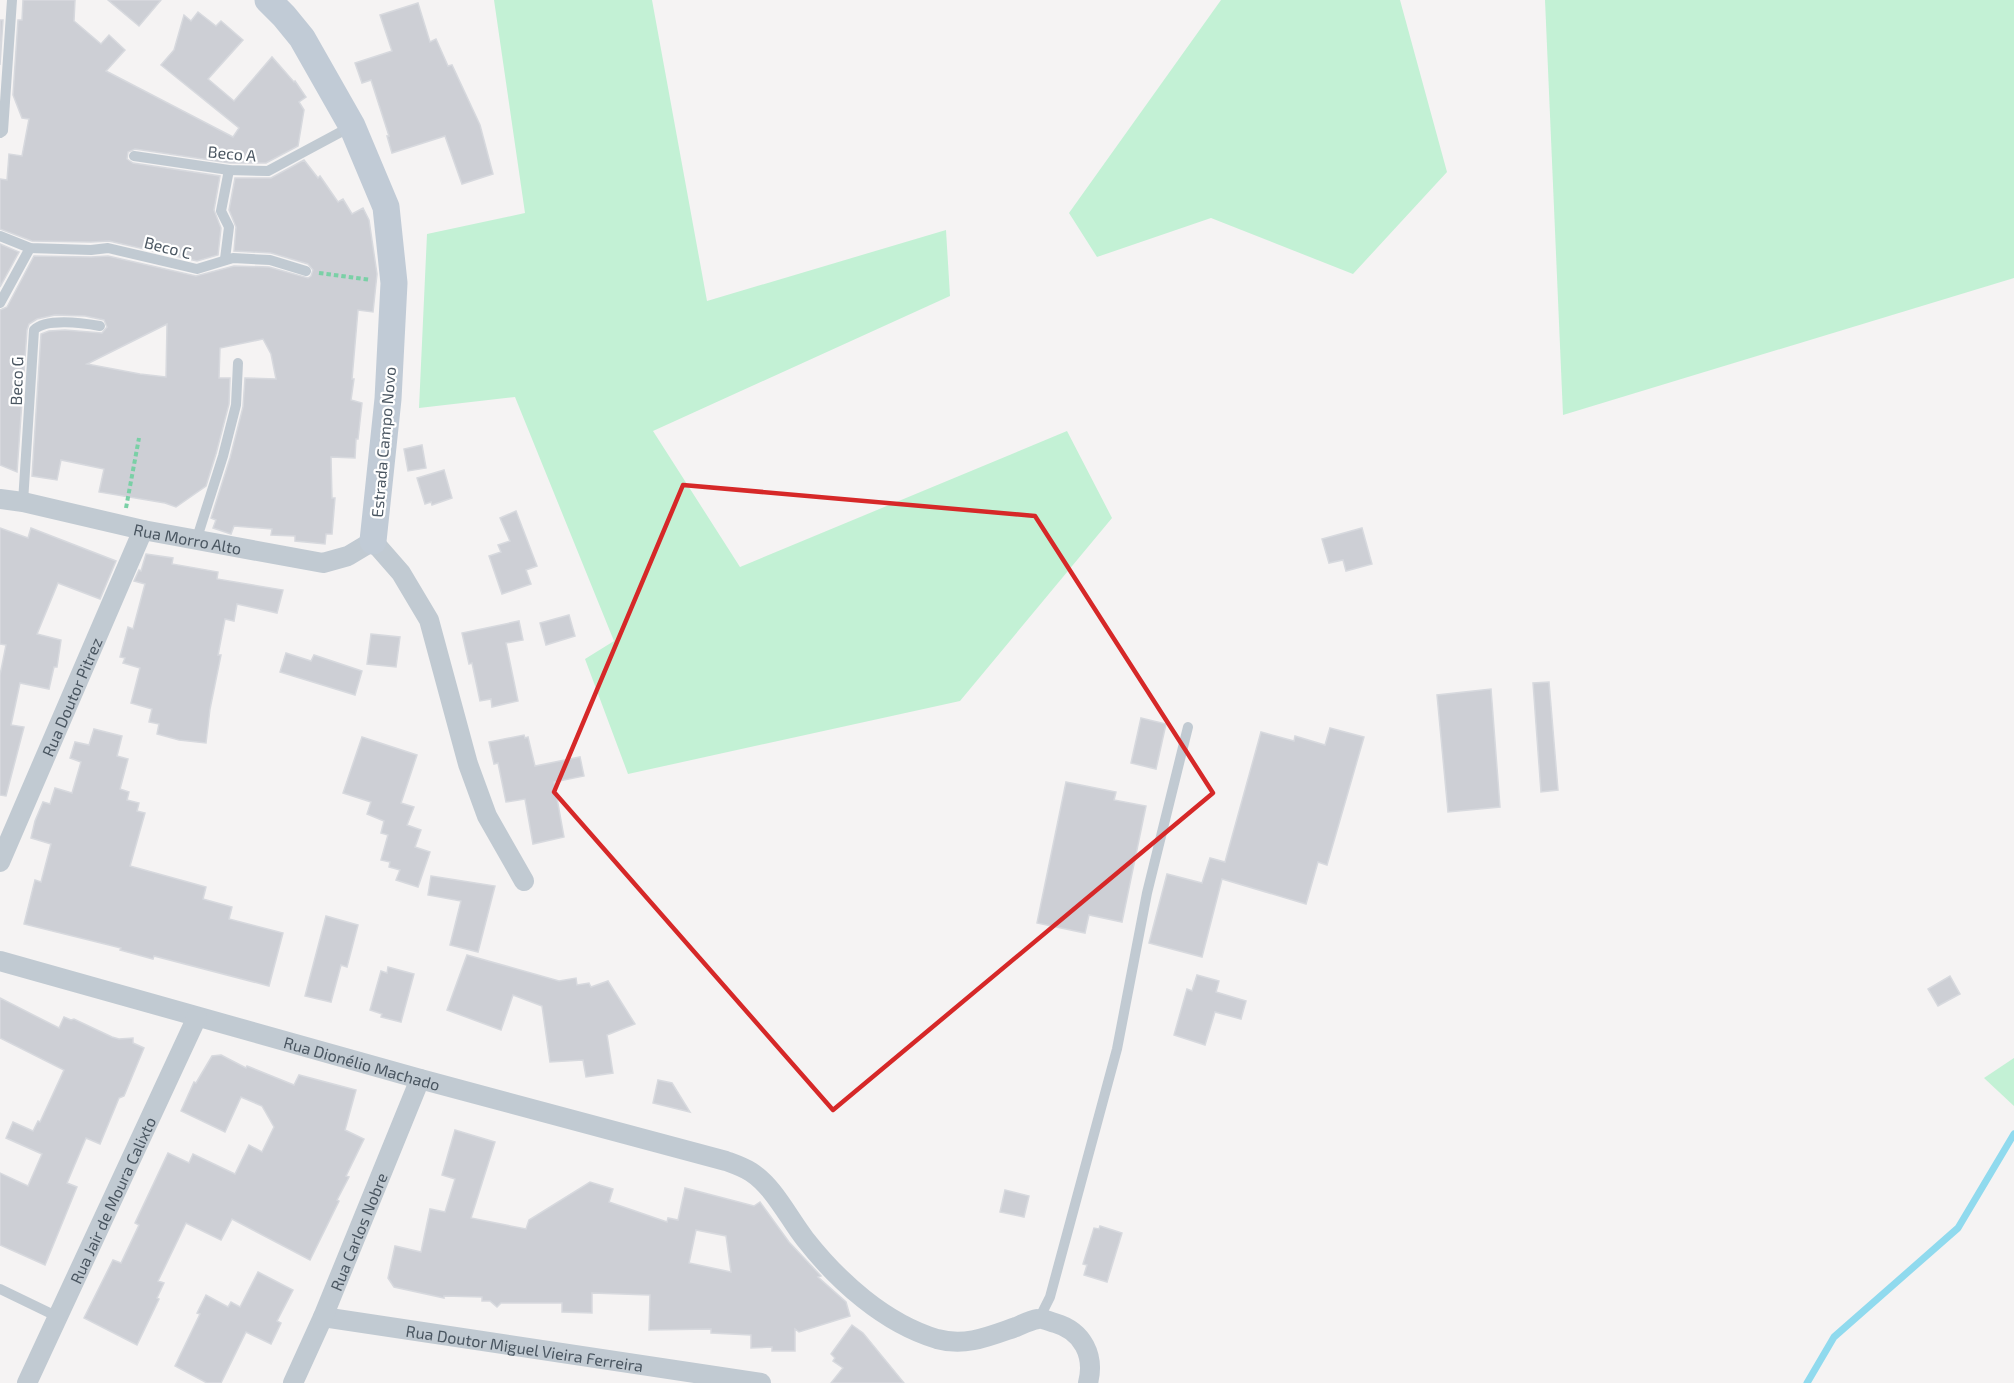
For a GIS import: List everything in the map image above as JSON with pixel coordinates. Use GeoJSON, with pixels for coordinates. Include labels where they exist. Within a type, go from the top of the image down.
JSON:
{"type":"FeatureCollection","features":[{"type":"Feature","properties":{"kind":"street","name":"Estrada Campo Novo"},"geometry":{"type":"LineString","coordinates":[[268,0],[302,38],[352,126],[386,207],[394,283],[388,399],[373,541],[401,573],[429,620],[472,774],[487,816],[524,880]]}},
{"type":"Feature","properties":{"kind":"street","name":"Rua Morro Alto"},"geometry":{"type":"LineString","coordinates":[[0,499],[23,502],[196,541],[323,563],[348,556],[373,541]]}},
{"type":"Feature","properties":{"kind":"street","name":"Rua Doutor Pitrez"},"geometry":{"type":"LineString","coordinates":[[0,862],[143,530]]}},
{"type":"Feature","properties":{"kind":"street","name":"Rua Dionélio Machado"},"geometry":{"type":"LineString","coordinates":[[0,961],[420,1079],[726,1161],[751,1172],[767,1186],[828,1266],[862,1298],[908,1328],[939,1339],[974,1342],[1039,1319]]}},
{"type":"Feature","properties":{"kind":"street","name":"Rua Jair de Moura Calixto"},"geometry":{"type":"LineString","coordinates":[[27,1383],[197,1017]]}},
{"type":"Feature","properties":{"kind":"street","name":"Rua Carlos Nobre"},"geometry":{"type":"LineString","coordinates":[[293,1383],[323,1317],[420,1079]]}},
{"type":"Feature","properties":{"kind":"street","name":"Rua Doutor Miguel Vieira Ferreira"},"geometry":{"type":"LineString","coordinates":[[323,1317],[761,1383]]}},
{"type":"Feature","properties":{"kind":"street"},"geometry":{"type":"LineString","coordinates":[[1039,1319],[1066,1326],[1078,1334],[1090,1360],[1091,1373],[1088,1383]]}},
{"type":"Feature","properties":{"kind":"lane"},"geometry":{"type":"LineString","coordinates":[[0,133],[3,131],[12,0]]}},
{"type":"Feature","properties":{"kind":"lane","name":"Beco A"},"geometry":{"type":"LineString","coordinates":[[134,156],[230,170],[268,171],[352,126]]}},
{"type":"Feature","properties":{"kind":"lane"},"geometry":{"type":"LineString","coordinates":[[225,259],[229,227],[221,211],[230,170]]}},
{"type":"Feature","properties":{"kind":"lane","name":"Beco C"},"geometry":{"type":"LineString","coordinates":[[0,236],[30,248],[91,250],[108,248],[196,269],[233,258],[270,260],[306,271]]}},
{"type":"Feature","properties":{"kind":"lane"},"geometry":{"type":"LineString","coordinates":[[0,303],[30,248]]}},
{"type":"Feature","properties":{"kind":"lane","name":"Beco G"},"geometry":{"type":"LineString","coordinates":[[23,502],[34,330],[39,325],[45,324],[85,324],[100,327]]}},
{"type":"Feature","properties":{"kind":"lane"},"geometry":{"type":"LineString","coordinates":[[196,541],[223,456],[236,405],[238,363]]}},
{"type":"Feature","properties":{"kind":"lane"},"geometry":{"type":"LineString","coordinates":[[1039,1319],[1050,1297],[1117,1049],[1147,893],[1188,727]]}},
{"type":"Feature","properties":{"kind":"lane"},"geometry":{"type":"LineString","coordinates":[[0,1289],[58,1317]]}},
{"type":"Feature","properties":{"kind":"path"},"geometry":{"type":"LineString","coordinates":[[306,271],[394,283]]}},
{"type":"Feature","properties":{"kind":"path"},"geometry":{"type":"LineString","coordinates":[[124,515],[139,438]]}},
{"type":"Feature","properties":{"kind":"highlighted area"},"geometry":{"type":"Polygon","coordinates":[[[683,485],[1035,516],[1213,793],[833,1110],[554,792],[683,485]]]}},
{"type":"Feature","properties":{"kind":"green space"},"geometry":{"type":"Polygon","coordinates":[[[494,0],[652,0],[707,301],[946,230],[950,296],[653,431],[740,567],[1067,431],[1112,518],[960,701],[628,774],[585,659],[614,641],[515,397],[419,408],[427,234],[525,213],[494,0]]]}},
{"type":"Feature","properties":{"kind":"green space"},"geometry":{"type":"Polygon","coordinates":[[[1221,0],[1400,0],[1447,172],[1353,274],[1211,218],[1097,257],[1069,213],[1221,0]]]}},
{"type":"Feature","properties":{"kind":"green space"},"geometry":{"type":"Polygon","coordinates":[[[1545,0],[2014,0],[2014,278],[1563,415],[1545,0]]]}},
{"type":"Feature","properties":{"kind":"green space"},"geometry":{"type":"Polygon","coordinates":[[[2014,1058],[2014,1106],[1984,1078],[2014,1058]]]}},
{"type":"Feature","properties":{"kind":"building"},"geometry":{"type":"Polygon","coordinates":[[[23,0],[75,0],[74,21],[101,44],[109,35],[125,50],[106,71],[233,137],[239,128],[161,65],[174,50],[184,15],[191,21],[198,12],[216,26],[221,21],[243,40],[208,79],[234,101],[272,57],[295,81],[306,97],[299,102],[304,110],[298,146],[266,163],[230,163],[135,149],[128,152],[127,159],[133,163],[220,176],[214,210],[221,228],[218,255],[197,261],[109,241],[32,241],[0,229],[0,179],[7,180],[9,154],[22,156],[29,119],[22,118],[13,95],[18,20],[22,20],[23,0]]]}},
{"type":"Feature","properties":{"kind":"building"},"geometry":{"type":"Polygon","coordinates":[[[108,0],[161,0],[139,26],[108,0]]]}},
{"type":"Feature","properties":{"kind":"building"},"geometry":{"type":"Polygon","coordinates":[[[418,3],[430,42],[436,39],[448,66],[452,65],[480,125],[493,174],[462,184],[445,136],[392,153],[387,136],[389,136],[371,80],[362,83],[355,63],[392,51],[380,15],[418,3]]]}},
{"type":"Feature","properties":{"kind":"building"},"geometry":{"type":"Polygon","coordinates":[[[0,20],[3,20],[0,65],[0,20]]]}},
{"type":"Feature","properties":{"kind":"building"},"geometry":{"type":"Polygon","coordinates":[[[304,160],[318,178],[320,176],[338,202],[343,199],[352,214],[363,208],[369,220],[377,274],[373,312],[358,310],[351,400],[362,403],[355,458],[331,457],[332,498],[335,498],[332,534],[326,534],[325,544],[295,541],[295,536],[271,535],[272,529],[234,526],[231,534],[213,528],[216,520],[211,518],[243,407],[245,378],[276,379],[271,354],[263,339],[220,348],[219,378],[230,378],[229,404],[216,454],[206,486],[176,507],[165,503],[99,492],[104,469],[61,460],[57,480],[32,476],[41,334],[65,330],[102,333],[107,327],[104,320],[85,316],[55,315],[37,319],[29,324],[27,330],[17,472],[0,465],[0,310],[7,307],[34,256],[108,256],[196,276],[234,266],[269,267],[308,278],[313,270],[308,264],[271,253],[234,251],[236,227],[229,210],[235,178],[271,178],[304,160]],[[167,324],[87,364],[140,374],[166,377],[167,324]]]}},
{"type":"Feature","properties":{"kind":"building"},"geometry":{"type":"Polygon","coordinates":[[[0,244],[19,252],[0,287],[0,244]]]}},
{"type":"Feature","properties":{"kind":"building"},"geometry":{"type":"Polygon","coordinates":[[[422,445],[426,468],[408,471],[404,449],[422,445]]]}},
{"type":"Feature","properties":{"kind":"building"},"geometry":{"type":"Polygon","coordinates":[[[444,470],[452,498],[432,505],[431,502],[425,504],[417,478],[444,470]]]}},
{"type":"Feature","properties":{"kind":"building"},"geometry":{"type":"Polygon","coordinates":[[[516,511],[537,566],[526,570],[531,584],[502,594],[489,556],[501,552],[498,545],[510,541],[500,518],[516,511]]]}},
{"type":"Feature","properties":{"kind":"building"},"geometry":{"type":"Polygon","coordinates":[[[0,528],[28,538],[31,528],[116,561],[100,599],[58,583],[37,634],[61,640],[57,667],[54,667],[49,689],[20,683],[11,725],[24,727],[6,796],[0,795],[0,675],[6,645],[0,644],[0,528]]]}},
{"type":"Feature","properties":{"kind":"building"},"geometry":{"type":"Polygon","coordinates":[[[1362,528],[1372,564],[1346,571],[1343,560],[1329,563],[1322,539],[1362,528]]]}},
{"type":"Feature","properties":{"kind":"building"},"geometry":{"type":"Polygon","coordinates":[[[146,554],[173,558],[172,564],[218,572],[217,579],[283,590],[277,613],[237,604],[234,621],[225,619],[206,743],[179,740],[157,734],[159,724],[149,722],[152,709],[131,703],[140,668],[123,663],[125,658],[120,657],[128,627],[133,629],[145,584],[134,581],[139,570],[141,571],[146,554]]]}},
{"type":"Feature","properties":{"kind":"building"},"geometry":{"type":"Polygon","coordinates":[[[569,615],[575,636],[546,645],[540,623],[569,615]]]}},
{"type":"Feature","properties":{"kind":"building"},"geometry":{"type":"Polygon","coordinates":[[[519,621],[523,640],[506,643],[518,701],[492,707],[491,699],[480,701],[472,663],[469,664],[462,633],[519,621]]]}},
{"type":"Feature","properties":{"kind":"building"},"geometry":{"type":"Polygon","coordinates":[[[371,634],[400,637],[396,667],[367,664],[371,634]]]}},
{"type":"Feature","properties":{"kind":"building"},"geometry":{"type":"Polygon","coordinates":[[[286,653],[311,661],[314,655],[362,671],[355,695],[280,672],[286,653]]]}},
{"type":"Feature","properties":{"kind":"building"},"geometry":{"type":"Polygon","coordinates":[[[1549,682],[1558,790],[1541,792],[1533,683],[1549,682]]]}},
{"type":"Feature","properties":{"kind":"building"},"geometry":{"type":"Polygon","coordinates":[[[1491,689],[1500,807],[1448,812],[1437,695],[1491,689]]]}},
{"type":"Feature","properties":{"kind":"building"},"geometry":{"type":"Polygon","coordinates":[[[1141,718],[1166,724],[1156,769],[1131,763],[1141,718]]]}},
{"type":"Feature","properties":{"kind":"building"},"geometry":{"type":"Polygon","coordinates":[[[1330,728],[1364,737],[1327,865],[1318,862],[1306,904],[1222,879],[1202,957],[1149,943],[1167,874],[1202,883],[1210,858],[1225,862],[1261,732],[1294,741],[1295,736],[1325,745],[1330,728]]]}},
{"type":"Feature","properties":{"kind":"building"},"geometry":{"type":"Polygon","coordinates":[[[94,729],[122,736],[117,756],[128,759],[120,789],[129,792],[127,800],[139,803],[137,811],[145,813],[130,866],[206,887],[203,899],[232,907],[229,919],[283,933],[269,986],[154,956],[153,959],[120,950],[121,948],[24,924],[35,880],[41,882],[51,844],[31,838],[35,821],[43,802],[50,804],[55,788],[72,793],[81,762],[70,758],[75,742],[89,745],[94,729]]]}},
{"type":"Feature","properties":{"kind":"building"},"geometry":{"type":"Polygon","coordinates":[[[524,735],[525,738],[528,737],[535,766],[580,757],[584,776],[554,782],[564,837],[533,844],[525,799],[506,802],[498,763],[494,764],[489,742],[524,735]]]}},
{"type":"Feature","properties":{"kind":"building"},"geometry":{"type":"Polygon","coordinates":[[[362,737],[417,755],[401,803],[414,807],[407,825],[421,830],[415,847],[430,852],[418,887],[396,880],[400,870],[389,867],[390,862],[381,860],[388,835],[381,833],[384,821],[367,814],[371,802],[343,793],[362,737]]]}},
{"type":"Feature","properties":{"kind":"building"},"geometry":{"type":"Polygon","coordinates":[[[1066,782],[1116,792],[1114,800],[1146,806],[1122,922],[1089,915],[1085,933],[1037,923],[1066,782]]]}},
{"type":"Feature","properties":{"kind":"building"},"geometry":{"type":"Polygon","coordinates":[[[431,876],[495,886],[478,952],[450,945],[461,901],[428,895],[431,876]]]}},
{"type":"Feature","properties":{"kind":"building"},"geometry":{"type":"Polygon","coordinates":[[[326,916],[358,925],[347,967],[341,965],[331,1002],[305,996],[326,916]]]}},
{"type":"Feature","properties":{"kind":"building"},"geometry":{"type":"Polygon","coordinates":[[[467,955],[559,981],[576,978],[577,985],[589,983],[591,987],[608,981],[635,1024],[607,1035],[613,1073],[586,1077],[583,1060],[550,1062],[542,1006],[513,995],[501,1030],[447,1010],[467,955]]]}},
{"type":"Feature","properties":{"kind":"building"},"geometry":{"type":"Polygon","coordinates":[[[388,967],[414,974],[401,1022],[381,1017],[382,1014],[370,1010],[381,971],[387,973],[388,967]]]}},
{"type":"Feature","properties":{"kind":"building"},"geometry":{"type":"Polygon","coordinates":[[[1197,975],[1219,981],[1216,992],[1246,1001],[1241,1019],[1215,1012],[1205,1045],[1174,1035],[1187,989],[1192,991],[1197,975]]]}},
{"type":"Feature","properties":{"kind":"building"},"geometry":{"type":"Polygon","coordinates":[[[1950,976],[1960,994],[1938,1006],[1928,989],[1950,976]]]}},
{"type":"Feature","properties":{"kind":"building"},"geometry":{"type":"Polygon","coordinates":[[[0,998],[59,1028],[64,1017],[74,1019],[112,1037],[133,1038],[133,1043],[144,1048],[124,1096],[119,1098],[100,1144],[86,1138],[67,1183],[77,1187],[45,1265],[0,1245],[0,1173],[28,1186],[42,1154],[6,1138],[13,1122],[33,1131],[38,1121],[40,1122],[64,1070],[0,1038],[0,998]]]}},
{"type":"Feature","properties":{"kind":"building"},"geometry":{"type":"Polygon","coordinates":[[[221,1055],[246,1068],[247,1066],[294,1085],[299,1075],[356,1090],[345,1130],[364,1139],[346,1176],[349,1177],[337,1200],[339,1201],[310,1260],[232,1219],[221,1240],[186,1223],[158,1281],[164,1283],[157,1298],[159,1299],[137,1345],[84,1318],[113,1260],[121,1263],[139,1225],[135,1223],[168,1153],[189,1163],[193,1154],[235,1174],[249,1145],[262,1152],[274,1127],[262,1106],[241,1097],[225,1132],[181,1111],[194,1082],[196,1083],[212,1056],[221,1055]]]}},
{"type":"Feature","properties":{"kind":"building"},"geometry":{"type":"Polygon","coordinates":[[[658,1080],[672,1083],[690,1112],[653,1103],[658,1080]]]}},
{"type":"Feature","properties":{"kind":"building"},"geometry":{"type":"Polygon","coordinates":[[[455,1130],[495,1142],[471,1218],[526,1229],[529,1220],[590,1182],[613,1189],[609,1202],[667,1222],[668,1218],[678,1220],[685,1188],[754,1206],[760,1202],[789,1242],[821,1276],[818,1277],[846,1302],[850,1316],[799,1332],[795,1329],[795,1351],[772,1351],[772,1347],[751,1348],[751,1335],[711,1333],[711,1329],[649,1330],[650,1295],[592,1293],[592,1313],[562,1312],[562,1303],[501,1303],[497,1307],[490,1301],[482,1301],[482,1297],[444,1296],[444,1298],[394,1287],[388,1278],[395,1246],[421,1252],[430,1209],[445,1212],[455,1179],[442,1175],[455,1130]],[[696,1230],[689,1263],[731,1272],[726,1236],[696,1230]]]}},
{"type":"Feature","properties":{"kind":"building"},"geometry":{"type":"Polygon","coordinates":[[[1005,1190],[1029,1196],[1024,1217],[1000,1212],[1005,1190]]]}},
{"type":"Feature","properties":{"kind":"building"},"geometry":{"type":"Polygon","coordinates":[[[1100,1226],[1122,1233],[1107,1282],[1084,1275],[1087,1265],[1083,1264],[1094,1228],[1099,1229],[1100,1226]]]}},
{"type":"Feature","properties":{"kind":"building"},"geometry":{"type":"Polygon","coordinates":[[[258,1272],[293,1290],[277,1321],[281,1323],[271,1344],[246,1332],[221,1383],[207,1383],[175,1366],[200,1314],[197,1313],[206,1295],[228,1307],[231,1302],[240,1307],[258,1272]]]}},
{"type":"Feature","properties":{"kind":"building"},"geometry":{"type":"Polygon","coordinates":[[[852,1325],[863,1333],[904,1383],[831,1383],[843,1368],[833,1361],[835,1358],[831,1354],[852,1325]]]}},
{"type":"Feature","properties":{"kind":"waterway"},"geometry":{"type":"LineString","coordinates":[[1807,1383],[1834,1337],[1958,1228],[2014,1134]]}}]}
